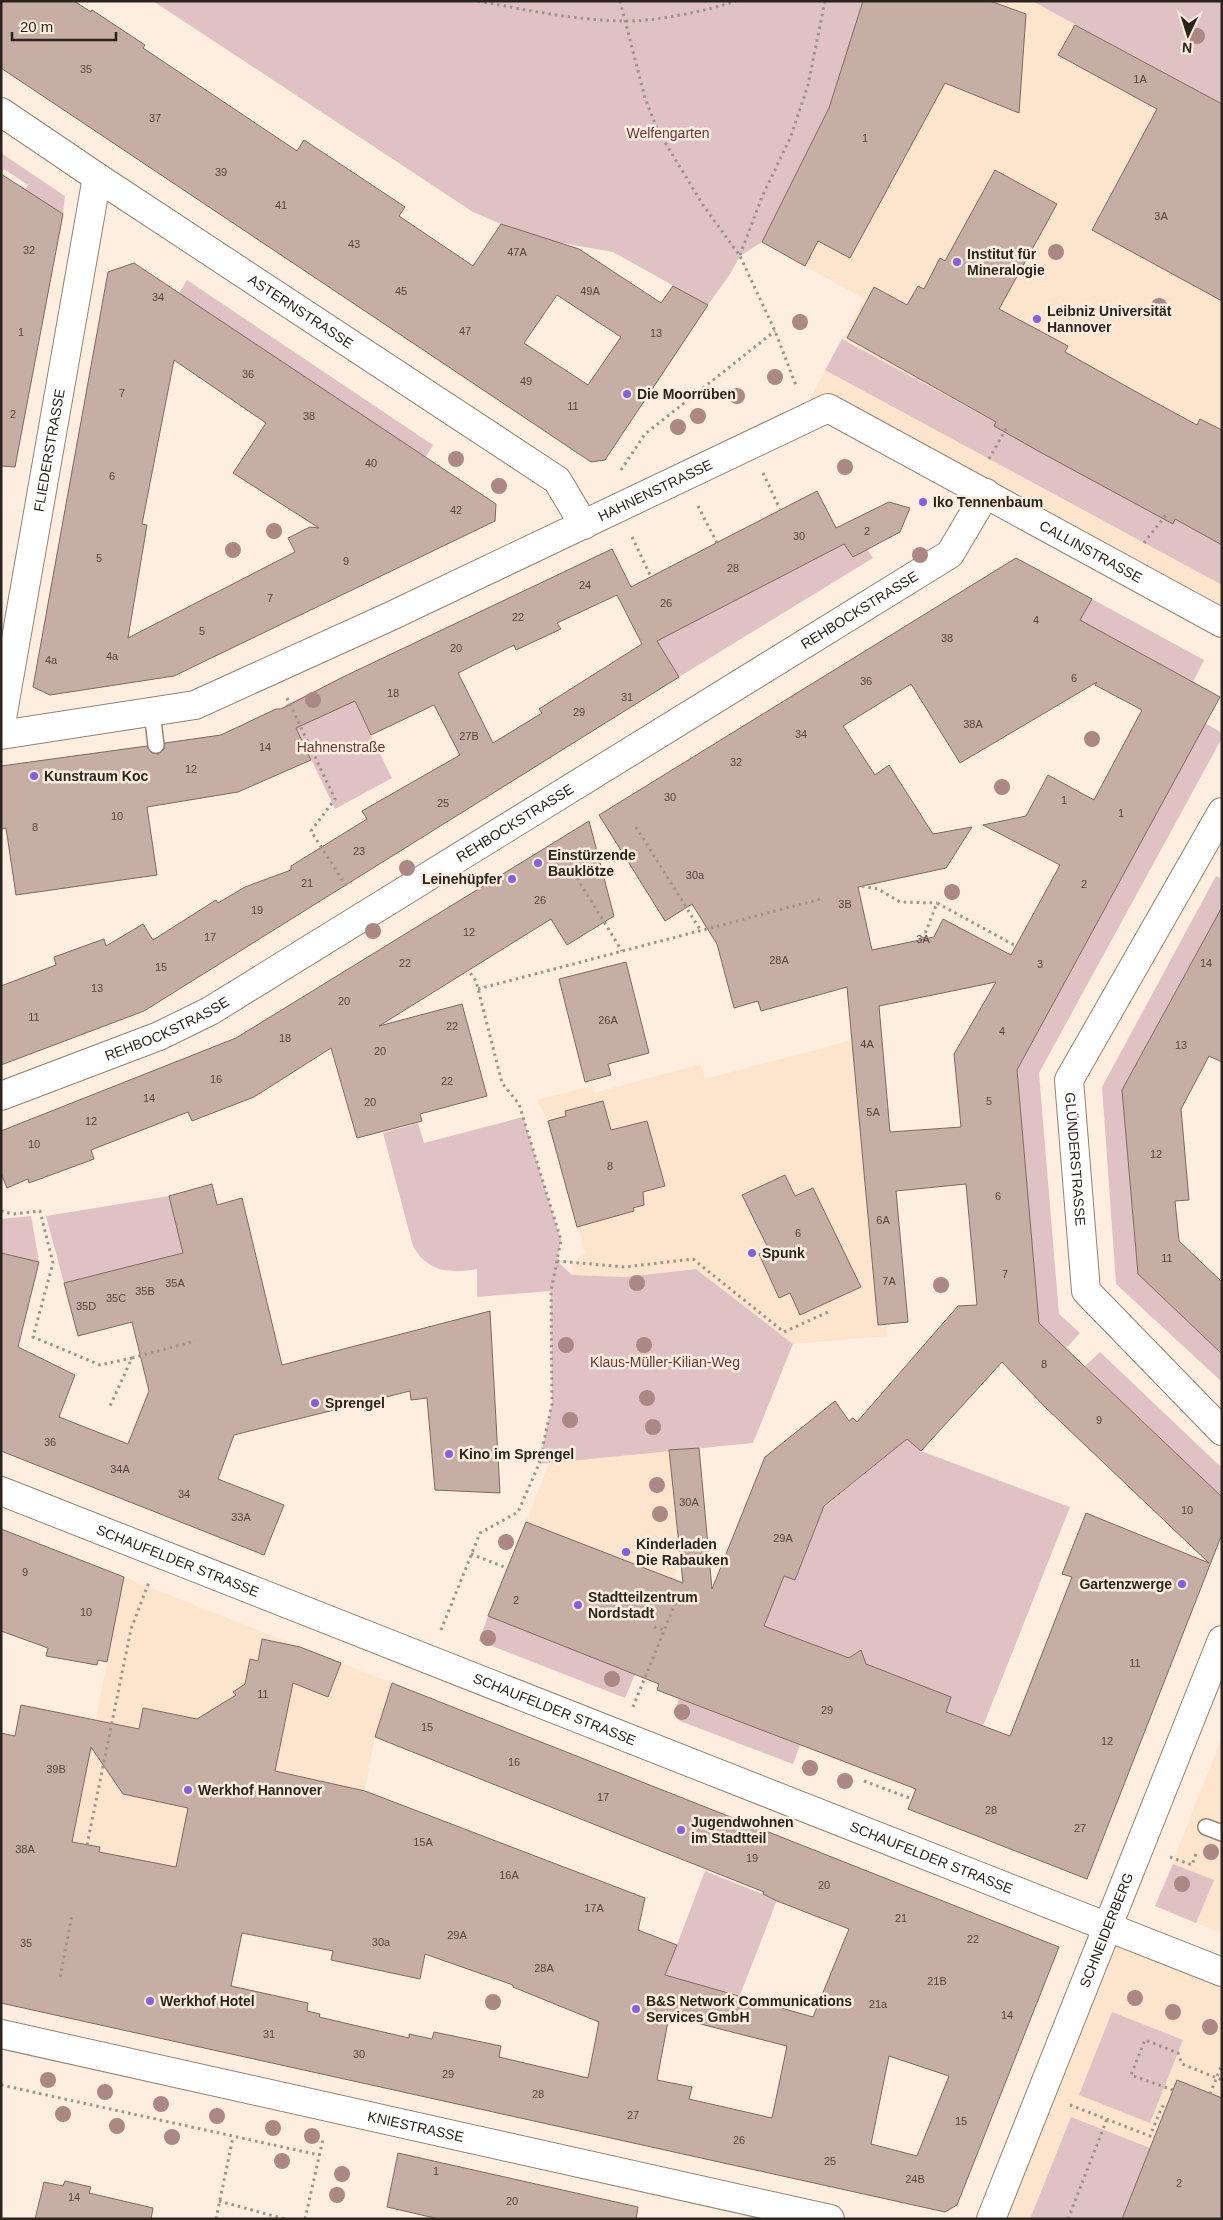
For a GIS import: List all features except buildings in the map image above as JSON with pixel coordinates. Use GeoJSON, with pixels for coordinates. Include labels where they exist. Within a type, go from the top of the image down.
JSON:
{"type":"FeatureCollection","features":[{"type":"Feature","properties":{"kind":"street","name":"ASTERNSTRASSE"},"geometry":{"type":"LineString","coordinates":[[1,112],[557,480],[584,525]]}},
{"type":"Feature","properties":{"kind":"street","name":"FLIEDERSTRASSE"},"geometry":{"type":"LineString","coordinates":[[1,724],[97,177]]}},
{"type":"Feature","properties":{"kind":"street","name":"HAHNENSTRASSE"},"geometry":{"type":"LineString","coordinates":[[1,735],[195,705],[584,525],[828,408]]}},
{"type":"Feature","properties":{"kind":"street","name":"CALLINSTRASSE"},"geometry":{"type":"LineString","coordinates":[[828,408],[1222,623]]}},
{"type":"Feature","properties":{"kind":"street","name":"REHBOCKSTRASSE"},"geometry":{"type":"LineString","coordinates":[[1,1096],[159,1036],[210,1011],[950,554],[986,493]]}},
{"type":"Feature","properties":{"kind":"street","name":"GLÜNDERSTRASSE"},"geometry":{"type":"LineString","coordinates":[[1222,812],[1069,1080],[1086,1292],[1222,1431]]}},
{"type":"Feature","properties":{"kind":"street","name":"SCHAUFELDER STRASSE"},"geometry":{"type":"LineString","coordinates":[[1,1491],[1222,1972]]}},
{"type":"Feature","properties":{"kind":"street","name":"SCHNEIDERBERG"},"geometry":{"type":"LineString","coordinates":[[991,2219],[1222,1640]]}},
{"type":"Feature","properties":{"kind":"street","name":"KNIESTRASSE"},"geometry":{"type":"LineString","coordinates":[[1,2034],[830,2219]]}},
{"type":"Feature","properties":{"kind":"lane"},"geometry":{"type":"LineString","coordinates":[[152,712],[156,745]]}},
{"type":"Feature","properties":{"kind":"lane"},"geometry":{"type":"LineString","coordinates":[[1206,1827],[1222,1833]]}},
{"type":"Feature","properties":{"kind":"path"},"geometry":{"type":"LineString","coordinates":[[478,1],[544,14],[624,22],[675,15],[736,1]]}},
{"type":"Feature","properties":{"kind":"path"},"geometry":{"type":"LineString","coordinates":[[620,1],[645,98],[658,131],[702,205],[740,256],[775,331],[798,391],[828,408]]}},
{"type":"Feature","properties":{"kind":"path"},"geometry":{"type":"LineString","coordinates":[[740,256],[762,197],[791,136],[808,85],[825,1]]}},
{"type":"Feature","properties":{"kind":"path"},"geometry":{"type":"LineString","coordinates":[[617,475],[645,434],[775,331]]}},
{"type":"Feature","properties":{"kind":"path"},"geometry":{"type":"LineString","coordinates":[[989,459],[1007,427]]}},
{"type":"Feature","properties":{"kind":"path"},"geometry":{"type":"LineString","coordinates":[[750,446],[780,509]]}},
{"type":"Feature","properties":{"kind":"path"},"geometry":{"type":"LineString","coordinates":[[683,477],[717,543]]}},
{"type":"Feature","properties":{"kind":"path"},"geometry":{"type":"LineString","coordinates":[[618,509],[652,577]]}},
{"type":"Feature","properties":{"kind":"path"},"geometry":{"type":"LineString","coordinates":[[1144,542],[1166,515]]}},
{"type":"Feature","properties":{"kind":"path"},"geometry":{"type":"LineString","coordinates":[[274,670],[336,799],[311,830],[365,915]]}},
{"type":"Feature","properties":{"kind":"path"},"geometry":{"type":"LineString","coordinates":[[636,827],[701,931]]}},
{"type":"Feature","properties":{"kind":"path"},"geometry":{"type":"LineString","coordinates":[[570,867],[622,952]]}},
{"type":"Feature","properties":{"kind":"path"},"geometry":{"type":"LineString","coordinates":[[862,886],[878,889],[900,902],[937,903],[1016,946]]}},
{"type":"Feature","properties":{"kind":"path"},"geometry":{"type":"LineString","coordinates":[[478,989],[821,899]]}},
{"type":"Feature","properties":{"kind":"path"},"geometry":{"type":"LineString","coordinates":[[923,939],[937,903]]}},
{"type":"Feature","properties":{"kind":"path"},"geometry":{"type":"LineString","coordinates":[[429,1659],[480,1533],[518,1512],[539,1464],[552,1404],[551,1291],[561,1240],[519,1104],[502,1083],[478,989],[468,970]]}},
{"type":"Feature","properties":{"kind":"path"},"geometry":{"type":"LineString","coordinates":[[1,1211],[14,1214],[40,1211],[53,1262],[33,1337],[100,1365],[194,1341]]}},
{"type":"Feature","properties":{"kind":"path"},"geometry":{"type":"LineString","coordinates":[[557,1261],[625,1267],[694,1259],[784,1332],[828,1312]]}},
{"type":"Feature","properties":{"kind":"path"},"geometry":{"type":"LineString","coordinates":[[110,1406],[132,1358]]}},
{"type":"Feature","properties":{"kind":"path"},"geometry":{"type":"LineString","coordinates":[[471,1554],[507,1568]]}},
{"type":"Feature","properties":{"kind":"path"},"geometry":{"type":"LineString","coordinates":[[87,1845],[131,1629],[147,1588]]}},
{"type":"Feature","properties":{"kind":"path"},"geometry":{"type":"LineString","coordinates":[[642,1684],[664,1630],[684,1590]]}},
{"type":"Feature","properties":{"kind":"path"},"geometry":{"type":"LineString","coordinates":[[654,1626],[664,1630]]}},
{"type":"Feature","properties":{"kind":"path"},"geometry":{"type":"LineString","coordinates":[[864,1781],[912,1799]]}},
{"type":"Feature","properties":{"kind":"path"},"geometry":{"type":"LineString","coordinates":[[1141,1846],[1192,1865],[1206,1827]]}},
{"type":"Feature","properties":{"kind":"path"},"geometry":{"type":"LineString","coordinates":[[60,1977],[72,1915]]}},
{"type":"Feature","properties":{"kind":"path"},"geometry":{"type":"LineString","coordinates":[[1173,2090],[1131,2075],[1145,2040],[1178,2053],[1182,2064],[1222,2080]]}},
{"type":"Feature","properties":{"kind":"path"},"geometry":{"type":"LineString","coordinates":[[1210,2094],[1222,2064]]}},
{"type":"Feature","properties":{"kind":"path"},"geometry":{"type":"LineString","coordinates":[[1,2085],[319,2155]]}},
{"type":"Feature","properties":{"kind":"path"},"geometry":{"type":"LineString","coordinates":[[1042,2093],[1150,2136],[1162,2108],[1168,2103]]}},
{"type":"Feature","properties":{"kind":"path"},"geometry":{"type":"LineString","coordinates":[[305,2219],[330,2108]]}},
{"type":"Feature","properties":{"kind":"path"},"geometry":{"type":"LineString","coordinates":[[1068,2219],[1107,2119]]}},
{"type":"Feature","properties":{"kind":"path"},"geometry":{"type":"LineString","coordinates":[[216,2219],[233,2136]]}},
{"type":"Feature","properties":{"kind":"path"},"geometry":{"type":"LineString","coordinates":[[220,2201],[285,2219]]}},
{"type":"Feature","properties":{"kind":"shaded area","name":"Leibniz Universität Hannover"},"geometry":{"type":"Polygon","coordinates":[[[863,1],[1032,1],[1222,104],[1222,623],[811,397],[864,299],[762,242],[829,108],[863,1]]]}},
{"type":"Feature","properties":{"kind":"shaded area"},"geometry":{"type":"Polygon","coordinates":[[[852,1040],[878,1325],[887,1324],[888,1336],[793,1344],[696,1269],[625,1277],[572,1275],[572,1264],[585,1252],[548,1121],[537,1100],[592,1086],[594,1093],[701,1064],[705,1079],[852,1040]]]}},
{"type":"Feature","properties":{"kind":"shaded area","name":"Kinderladen Die Rabauken"},"geometry":{"type":"Polygon","coordinates":[[[669,1450],[680,1561],[650,1636],[526,1522],[549,1463],[669,1450]]]}},
{"type":"Feature","properties":{"kind":"shaded area","name":"Werkhof Hannover"},"geometry":{"type":"Polygon","coordinates":[[[124,1577],[392,1683],[375,1737],[344,1896],[242,1933],[219,2051],[62,1892],[124,1577]]]}},
{"type":"Feature","properties":{"kind":"shaded area"},"geometry":{"type":"Polygon","coordinates":[[[1222,1737],[1222,1933],[1155,1906],[1222,1737]]]}},
{"type":"Feature","properties":{"kind":"shaded area"},"geometry":{"type":"Polygon","coordinates":[[[1108,1928],[1222,1972],[1222,2219],[991,2219],[1108,1928]]]}},
{"type":"Feature","properties":{"kind":"green space","name":"Welfengarten"},"geometry":{"type":"Polygon","coordinates":[[[153,1],[863,1],[829,108],[762,242],[740,256],[708,305],[613,252],[556,242],[501,224],[473,212],[153,1]]]}},
{"type":"Feature","properties":{"kind":"green space"},"geometry":{"type":"Polygon","coordinates":[[[1032,1],[1222,1],[1222,104],[1032,1]]]}},
{"type":"Feature","properties":{"kind":"green space"},"geometry":{"type":"Polygon","coordinates":[[[1,153],[65,196],[63,214],[25,190],[28,185],[4,169],[1,173],[1,153]]]}},
{"type":"Feature","properties":{"kind":"green space"},"geometry":{"type":"Polygon","coordinates":[[[187,280],[433,445],[425,458],[179,293],[187,280]]]}},
{"type":"Feature","properties":{"kind":"green space"},"geometry":{"type":"Polygon","coordinates":[[[842,339],[1222,545],[1222,585],[825,370],[842,339]]]}},
{"type":"Feature","properties":{"kind":"green space"},"geometry":{"type":"Polygon","coordinates":[[[844,544],[853,557],[867,549],[873,558],[679,677],[657,641],[844,544]]]}},
{"type":"Feature","properties":{"kind":"green space"},"geometry":{"type":"Polygon","coordinates":[[[1092,599],[1204,660],[1193,682],[1080,620],[1092,599]]]}},
{"type":"Feature","properties":{"kind":"green space","name":"Hahnenstraße"},"geometry":{"type":"Polygon","coordinates":[[[328,685],[354,701],[392,778],[335,809],[285,705],[328,685]]]}},
{"type":"Feature","properties":{"kind":"green space"},"geometry":{"type":"Polygon","coordinates":[[[1205,723],[1222,733],[1222,738],[1039,1073],[1059,1314],[1080,1333],[1066,1348],[1039,1323],[1017,1070],[1205,723]]]}},
{"type":"Feature","properties":{"kind":"green space"},"geometry":{"type":"Polygon","coordinates":[[[1216,876],[1222,879],[1222,907],[1122,1090],[1138,1274],[1222,1354],[1222,1382],[1116,1284],[1102,1087],[1216,876]]]}},
{"type":"Feature","properties":{"kind":"green space","name":"Klaus-Müller-Kilian-Weg"},"geometry":{"type":"Polygon","coordinates":[[[523,1117],[561,1240],[557,1261],[572,1275],[625,1277],[696,1269],[793,1344],[753,1443],[539,1464],[552,1404],[551,1291],[477,1297],[477,1269],[449,1271],[433,1266],[425,1261],[413,1246],[383,1133],[418,1123],[424,1143],[523,1117]]]}},
{"type":"Feature","properties":{"kind":"green space"},"geometry":{"type":"Polygon","coordinates":[[[169,1196],[183,1253],[64,1283],[46,1216],[169,1196]]]}},
{"type":"Feature","properties":{"kind":"green space"},"geometry":{"type":"Polygon","coordinates":[[[31,1216],[39,1262],[1,1253],[1,1219],[31,1216]]]}},
{"type":"Feature","properties":{"kind":"green space"},"geometry":{"type":"Polygon","coordinates":[[[1100,1352],[1222,1468],[1222,1497],[1085,1366],[1100,1352]]]}},
{"type":"Feature","properties":{"kind":"green space"},"geometry":{"type":"Polygon","coordinates":[[[897,1430],[921,1451],[1070,1507],[983,1726],[946,1712],[951,1697],[866,1664],[861,1650],[849,1658],[764,1626],[780,1585],[778,1573],[795,1580],[824,1507],[893,1451],[897,1430]]]}},
{"type":"Feature","properties":{"kind":"green space"},"geometry":{"type":"Polygon","coordinates":[[[488,1616],[635,1674],[625,1698],[479,1641],[488,1616]]]}},
{"type":"Feature","properties":{"kind":"green space"},"geometry":{"type":"Polygon","coordinates":[[[679,1699],[800,1745],[793,1764],[680,1721],[674,1714],[679,1699]]]}},
{"type":"Feature","properties":{"kind":"green space"},"geometry":{"type":"Polygon","coordinates":[[[1173,1864],[1214,1880],[1196,1923],[1155,1906],[1173,1864]]]}},
{"type":"Feature","properties":{"kind":"green space"},"geometry":{"type":"Polygon","coordinates":[[[705,1871],[777,1900],[740,1995],[665,1976],[705,1871]]]}},
{"type":"Feature","properties":{"kind":"green space"},"geometry":{"type":"Polygon","coordinates":[[[1112,2012],[1183,2040],[1150,2123],[1079,2095],[1112,2012]]]}},
{"type":"Feature","properties":{"kind":"green space"},"geometry":{"type":"Polygon","coordinates":[[[1071,2117],[1150,2148],[1122,2219],[1030,2219],[1071,2117]]]}},
{"type":"Feature","properties":{"kind":"place","name":"Institut für Mineralogie"},"geometry":{"type":"Point","coordinates":[957,262]}},
{"type":"Feature","properties":{"kind":"place","name":"Leibniz Universität Hannover"},"geometry":{"type":"Point","coordinates":[1037,319]}},
{"type":"Feature","properties":{"kind":"place","name":"Die Moorrüben"},"geometry":{"type":"Point","coordinates":[627,394]}},
{"type":"Feature","properties":{"kind":"place","name":"Iko Tennenbaum"},"geometry":{"type":"Point","coordinates":[923,502]}},
{"type":"Feature","properties":{"kind":"place","name":"Kunstraum Koc"},"geometry":{"type":"Point","coordinates":[34,776]}},
{"type":"Feature","properties":{"kind":"place","name":"Einstürzende Bauklötze"},"geometry":{"type":"Point","coordinates":[538,863]}},
{"type":"Feature","properties":{"kind":"place","name":"Leinehüpfer"},"geometry":{"type":"Point","coordinates":[512,879]}},
{"type":"Feature","properties":{"kind":"place","name":"Spunk"},"geometry":{"type":"Point","coordinates":[752,1253]}},
{"type":"Feature","properties":{"kind":"place","name":"Sprengel"},"geometry":{"type":"Point","coordinates":[315,1403]}},
{"type":"Feature","properties":{"kind":"place","name":"Kino im Sprengel"},"geometry":{"type":"Point","coordinates":[449,1454]}},
{"type":"Feature","properties":{"kind":"place","name":"Kinderladen Die Rabauken"},"geometry":{"type":"Point","coordinates":[626,1552]}},
{"type":"Feature","properties":{"kind":"place","name":"Gartenzwerge"},"geometry":{"type":"Point","coordinates":[1182,1584]}},
{"type":"Feature","properties":{"kind":"place","name":"Stadtteilzentrum Nordstadt"},"geometry":{"type":"Point","coordinates":[578,1605]}},
{"type":"Feature","properties":{"kind":"place","name":"Werkhof Hannover"},"geometry":{"type":"Point","coordinates":[188,1790]}},
{"type":"Feature","properties":{"kind":"place","name":"Jugendwohnen im Stadtteil"},"geometry":{"type":"Point","coordinates":[681,1830]}},
{"type":"Feature","properties":{"kind":"place","name":"Werkhof Hotel"},"geometry":{"type":"Point","coordinates":[150,2001]}},
{"type":"Feature","properties":{"kind":"place","name":"B&S Network Communications Services GmbH"},"geometry":{"type":"Point","coordinates":[636,2009]}}]}
